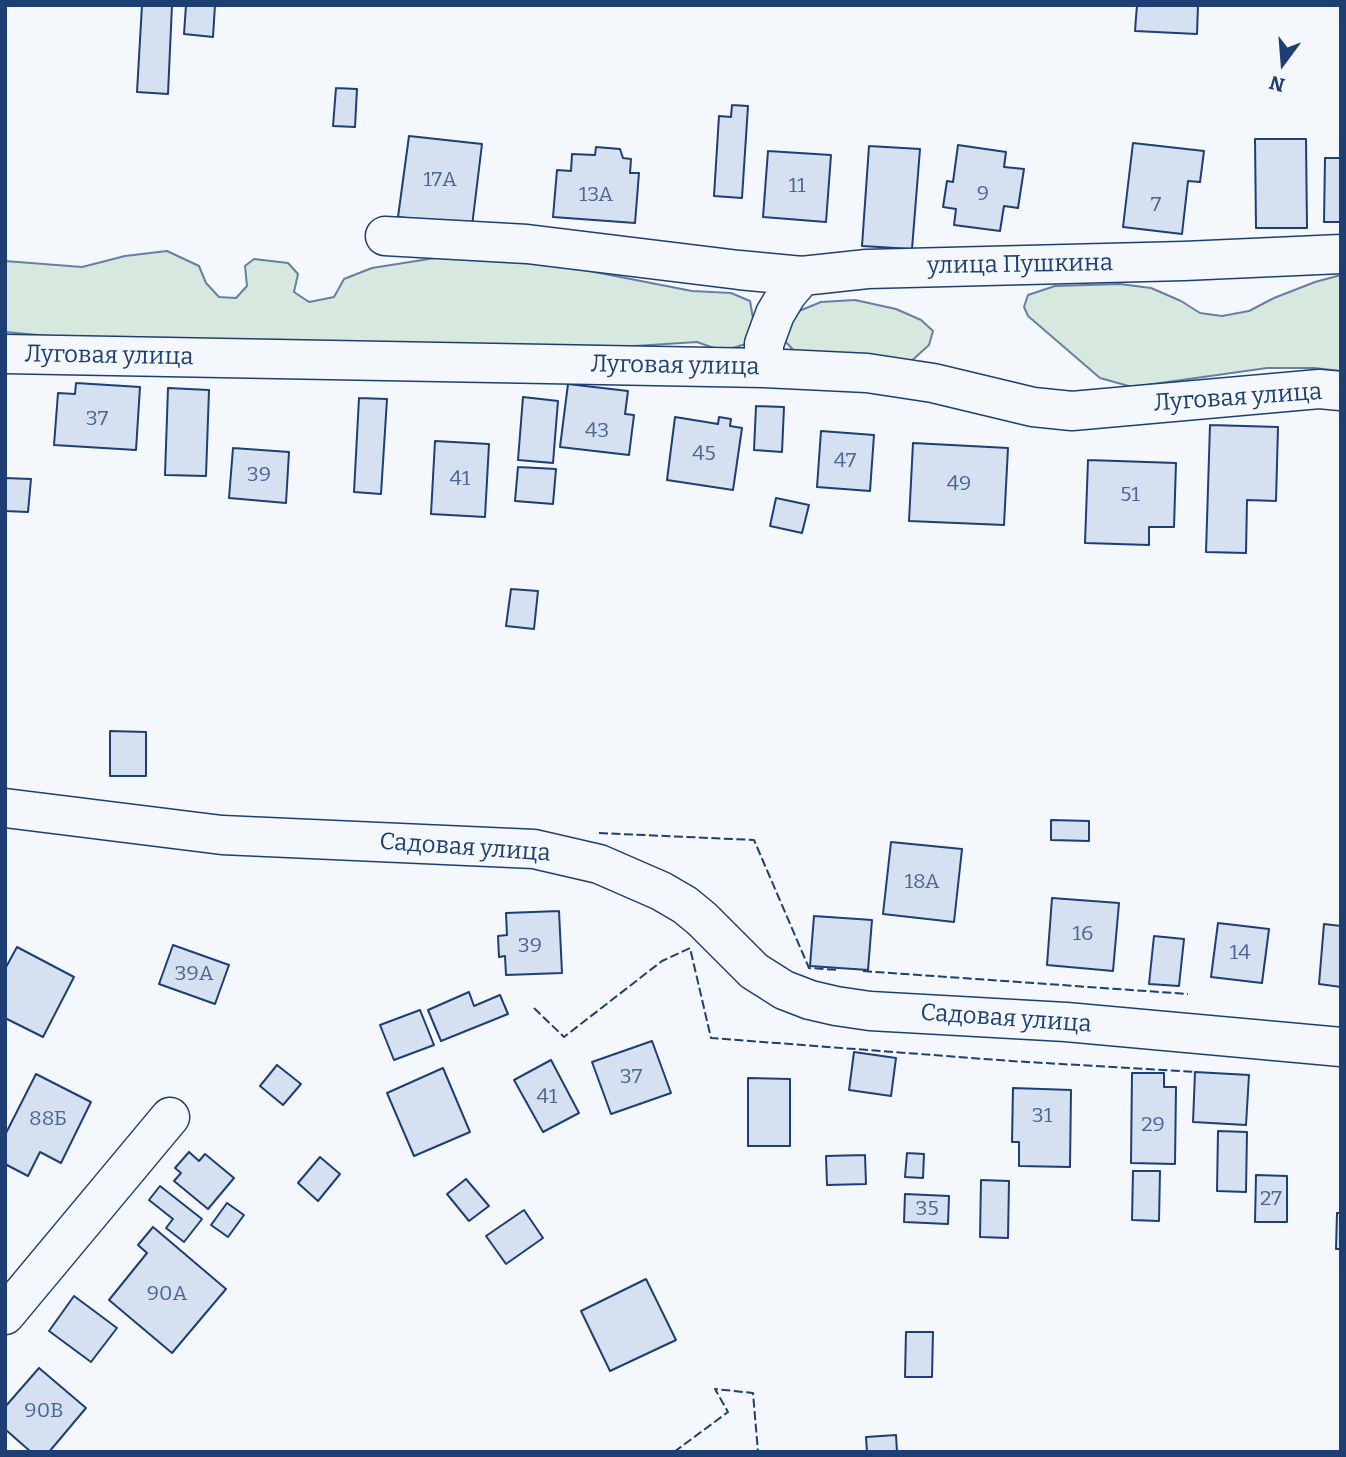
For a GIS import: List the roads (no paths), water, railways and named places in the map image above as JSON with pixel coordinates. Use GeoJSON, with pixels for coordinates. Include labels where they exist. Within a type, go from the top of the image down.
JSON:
{"type":"FeatureCollection","features":[{"type":"Feature","properties":{"kind":"street","name":"улица Пушкина"},"geometry":{"type":"LineString","coordinates":[[385,236],[527,244],[802,276],[867,269],[1341,254]]}},
{"type":"Feature","properties":{"kind":"street"},"geometry":{"type":"LineString","coordinates":[[764,368],[764,344],[775,314],[786,294],[802,276]]}},
{"type":"Feature","properties":{"kind":"street","name":"Луговая улица"},"geometry":{"type":"LineString","coordinates":[[5,354],[764,368],[880,374],[933,383],[1033,407],[1072,411],[1319,389],[1341,391]]}},
{"type":"Feature","properties":{"kind":"street","name":"Садовая улица"},"geometry":{"type":"LineString","coordinates":[[5,808],[222,835],[534,849],[599,863],[661,891],[702,919],[754,971],[784,990],[810,1000],[870,1011],[1066,1023],[1341,1046]]}},
{"type":"Feature","properties":{"kind":"street"},"geometry":{"type":"LineString","coordinates":[[5,1315],[170,1117]]}}]}
